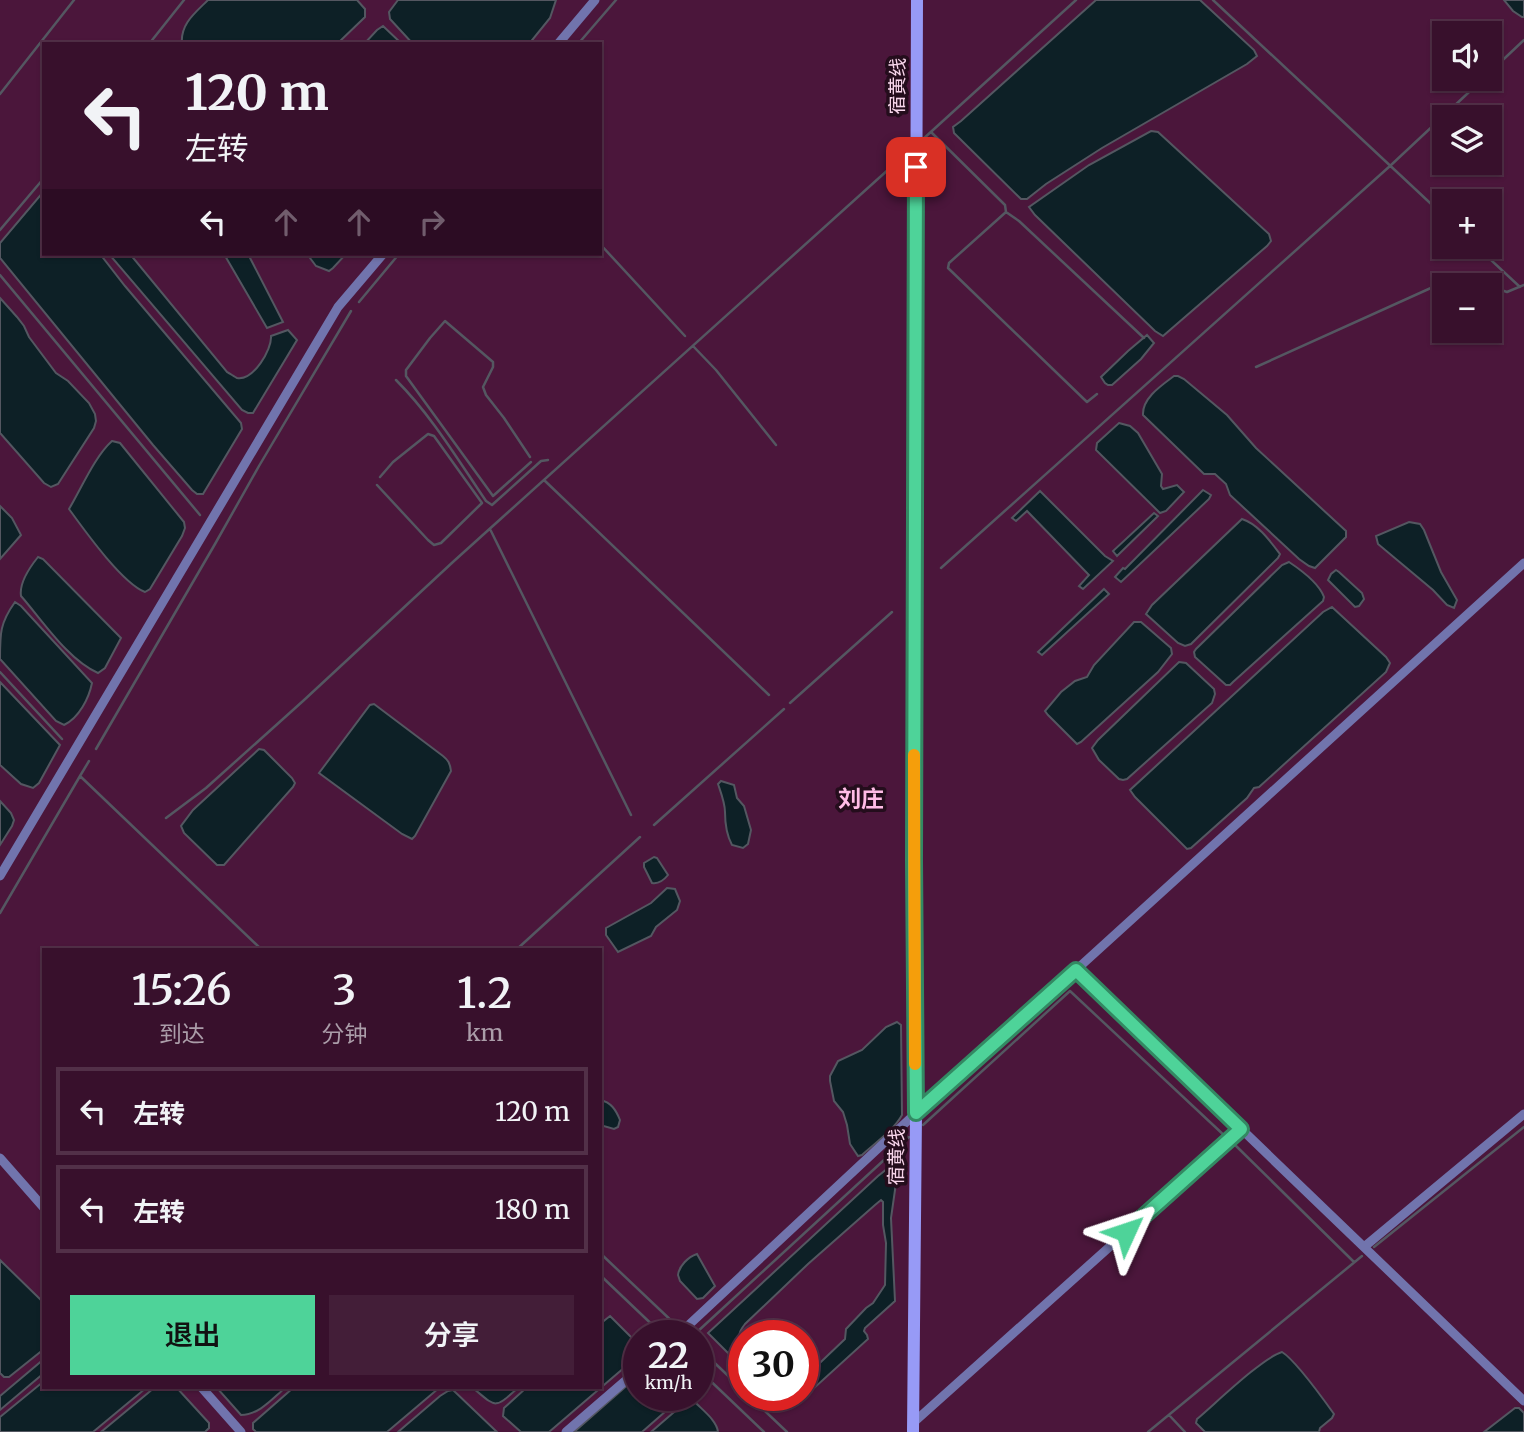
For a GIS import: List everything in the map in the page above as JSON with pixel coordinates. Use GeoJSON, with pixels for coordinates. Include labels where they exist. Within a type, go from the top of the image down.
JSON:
{"type":"FeatureCollection","features":[{"type":"Feature","properties":{"kind":"main road","name":"宿黄线"},"geometry":{"type":"LineString","coordinates":[[913,1427],[916,1113],[914,846],[917,0]]}},
{"type":"Feature","properties":{"kind":"street"},"geometry":{"type":"LineString","coordinates":[[560,42],[595,0]]}},
{"type":"Feature","properties":{"kind":"street"},"geometry":{"type":"LineString","coordinates":[[0,876],[338,307],[381,256]]}},
{"type":"Feature","properties":{"kind":"street"},"geometry":{"type":"LineString","coordinates":[[694,1320],[916,1113],[1524,563]]}},
{"type":"Feature","properties":{"kind":"street"},"geometry":{"type":"LineString","coordinates":[[1076,970],[1524,1401]]}},
{"type":"Feature","properties":{"kind":"street"},"geometry":{"type":"LineString","coordinates":[[1364,1247],[1524,1115]]}},
{"type":"Feature","properties":{"kind":"street"},"geometry":{"type":"LineString","coordinates":[[913,1427],[1241,1129]]}},
{"type":"Feature","properties":{"kind":"street"},"geometry":{"type":"LineString","coordinates":[[0,1158],[42,1206]]}},
{"type":"Feature","properties":{"kind":"street"},"geometry":{"type":"LineString","coordinates":[[566,1432],[623,1383]]}},
{"type":"Feature","properties":{"kind":"street"},"geometry":{"type":"LineString","coordinates":[[203,1389],[241,1432]]}},
{"type":"Feature","properties":{"kind":"water"},"geometry":{"type":"Polygon","coordinates":[[[208,0],[357,0],[365,9],[365,17],[339,42],[182,42],[183,31],[194,14],[208,0]]]}},
{"type":"Feature","properties":{"kind":"water"},"geometry":{"type":"Polygon","coordinates":[[[398,0],[556,0],[550,18],[531,42],[411,42],[390,19],[389,12],[398,0]]]}},
{"type":"Feature","properties":{"kind":"water"},"geometry":{"type":"Polygon","coordinates":[[[1096,0],[1200,0],[1254,50],[1257,56],[1102,148],[1027,199],[1021,199],[954,133],[953,127],[1096,0]]]}},
{"type":"Feature","properties":{"kind":"water"},"geometry":{"type":"Polygon","coordinates":[[[1504,0],[1524,0],[1524,17],[1513,11],[1504,0]]]}},
{"type":"Feature","properties":{"kind":"water"},"geometry":{"type":"Polygon","coordinates":[[[383,26],[400,42],[366,42],[383,26]]]}},
{"type":"Feature","properties":{"kind":"water"},"geometry":{"type":"Polygon","coordinates":[[[1151,131],[1158,132],[1269,234],[1271,241],[1163,336],[1029,207],[1089,165],[1151,131]]]}},
{"type":"Feature","properties":{"kind":"water"},"geometry":{"type":"Polygon","coordinates":[[[42,193],[42,256],[102,256],[241,423],[242,429],[203,494],[192,490],[153,445],[0,258],[0,243],[42,193]]]}},
{"type":"Feature","properties":{"kind":"water"},"geometry":{"type":"Polygon","coordinates":[[[111,256],[132,256],[227,372],[237,378],[243,378],[255,370],[268,349],[271,336],[288,330],[297,340],[253,413],[242,410],[111,256]]]}},
{"type":"Feature","properties":{"kind":"water"},"geometry":{"type":"Polygon","coordinates":[[[225,256],[249,256],[283,322],[267,328],[225,256]]]}},
{"type":"Feature","properties":{"kind":"water"},"geometry":{"type":"Polygon","coordinates":[[[308,256],[344,256],[329,271],[316,266],[308,256]]]}},
{"type":"Feature","properties":{"kind":"water"},"geometry":{"type":"Polygon","coordinates":[[[0,298],[24,326],[56,373],[68,381],[89,403],[95,414],[94,428],[58,484],[51,487],[44,483],[0,433],[0,298]]]}},
{"type":"Feature","properties":{"kind":"water"},"geometry":{"type":"Polygon","coordinates":[[[1147,335],[1154,343],[1141,359],[1112,385],[1105,383],[1101,377],[1147,335]]]}},
{"type":"Feature","properties":{"kind":"water"},"geometry":{"type":"Polygon","coordinates":[[[1174,376],[1184,379],[1227,415],[1256,448],[1346,531],[1346,537],[1315,568],[1299,559],[1230,495],[1226,484],[1215,474],[1204,474],[1143,415],[1149,398],[1174,376]]]}},
{"type":"Feature","properties":{"kind":"water"},"geometry":{"type":"Polygon","coordinates":[[[1119,423],[1130,426],[1138,433],[1162,474],[1163,489],[1177,485],[1184,492],[1166,511],[1160,513],[1096,450],[1097,443],[1119,423]]]}},
{"type":"Feature","properties":{"kind":"water"},"geometry":{"type":"Polygon","coordinates":[[[112,441],[120,443],[184,522],[182,536],[150,589],[145,592],[115,568],[69,509],[94,464],[112,441]]]}},
{"type":"Feature","properties":{"kind":"water"},"geometry":{"type":"Polygon","coordinates":[[[1203,490],[1211,495],[1209,499],[1121,582],[1115,577],[1125,569],[1203,490]]]}},
{"type":"Feature","properties":{"kind":"water"},"geometry":{"type":"Polygon","coordinates":[[[1040,491],[1113,561],[1083,589],[1079,586],[1089,575],[1027,511],[1016,521],[1012,518],[1040,491]]]}},
{"type":"Feature","properties":{"kind":"water"},"geometry":{"type":"Polygon","coordinates":[[[0,506],[12,518],[21,535],[0,559],[0,506]]]}},
{"type":"Feature","properties":{"kind":"water"},"geometry":{"type":"Polygon","coordinates":[[[1154,513],[1158,516],[1117,556],[1113,551],[1154,513]]]}},
{"type":"Feature","properties":{"kind":"water"},"geometry":{"type":"Polygon","coordinates":[[[1242,519],[1263,534],[1280,554],[1278,558],[1191,644],[1185,646],[1178,643],[1146,614],[1152,605],[1242,519]]]}},
{"type":"Feature","properties":{"kind":"water"},"geometry":{"type":"Polygon","coordinates":[[[1409,522],[1420,524],[1424,530],[1441,572],[1457,600],[1454,608],[1447,605],[1378,544],[1376,536],[1409,522]]]}},
{"type":"Feature","properties":{"kind":"water"},"geometry":{"type":"Polygon","coordinates":[[[38,557],[121,638],[105,668],[98,673],[66,649],[21,596],[23,581],[38,557]]]}},
{"type":"Feature","properties":{"kind":"water"},"geometry":{"type":"Polygon","coordinates":[[[1289,562],[1314,582],[1322,592],[1323,601],[1230,685],[1226,685],[1195,657],[1194,652],[1282,565],[1289,562]]]}},
{"type":"Feature","properties":{"kind":"water"},"geometry":{"type":"Polygon","coordinates":[[[1336,570],[1362,593],[1364,599],[1359,606],[1355,607],[1328,580],[1336,570]]]}},
{"type":"Feature","properties":{"kind":"water"},"geometry":{"type":"Polygon","coordinates":[[[1104,589],[1109,594],[1042,655],[1038,652],[1104,589]]]}},
{"type":"Feature","properties":{"kind":"water"},"geometry":{"type":"Polygon","coordinates":[[[15,602],[92,683],[82,707],[74,718],[64,725],[56,721],[0,659],[2,629],[15,602]]]}},
{"type":"Feature","properties":{"kind":"water"},"geometry":{"type":"Polygon","coordinates":[[[1332,607],[1386,657],[1390,663],[1386,672],[1187,849],[1130,790],[1323,612],[1332,607]]]}},
{"type":"Feature","properties":{"kind":"water"},"geometry":{"type":"Polygon","coordinates":[[[1134,622],[1141,622],[1171,648],[1172,654],[1158,672],[1077,744],[1045,711],[1061,692],[1075,681],[1087,677],[1094,665],[1134,622]]]}},
{"type":"Feature","properties":{"kind":"water"},"geometry":{"type":"Polygon","coordinates":[[[1179,662],[1186,663],[1214,689],[1212,703],[1127,779],[1119,779],[1099,760],[1092,748],[1179,662]]]}},
{"type":"Feature","properties":{"kind":"water"},"geometry":{"type":"Polygon","coordinates":[[[0,682],[60,745],[39,783],[33,788],[21,784],[0,765],[0,682]]]}},
{"type":"Feature","properties":{"kind":"water"},"geometry":{"type":"Polygon","coordinates":[[[374,704],[443,756],[450,766],[451,771],[412,839],[319,773],[370,705],[374,704]]]}},
{"type":"Feature","properties":{"kind":"water"},"geometry":{"type":"Polygon","coordinates":[[[259,749],[264,750],[295,783],[224,865],[217,865],[184,833],[181,826],[193,810],[259,749]]]}},
{"type":"Feature","properties":{"kind":"water"},"geometry":{"type":"Polygon","coordinates":[[[721,781],[734,785],[737,798],[744,806],[751,830],[748,844],[743,848],[732,845],[728,837],[718,784],[721,781]]]}},
{"type":"Feature","properties":{"kind":"water"},"geometry":{"type":"Polygon","coordinates":[[[0,801],[14,820],[0,845],[0,801]]]}},
{"type":"Feature","properties":{"kind":"water"},"geometry":{"type":"Polygon","coordinates":[[[654,857],[668,875],[661,881],[652,883],[644,863],[654,857]]]}},
{"type":"Feature","properties":{"kind":"water"},"geometry":{"type":"Polygon","coordinates":[[[667,888],[675,889],[680,901],[677,910],[656,927],[651,936],[618,952],[606,935],[606,928],[651,903],[667,888]]]}},
{"type":"Feature","properties":{"kind":"water"},"geometry":{"type":"Polygon","coordinates":[[[897,1022],[901,1025],[902,1115],[884,1136],[858,1156],[850,1144],[843,1112],[834,1101],[830,1076],[838,1061],[862,1050],[886,1027],[897,1022]]]}},
{"type":"Feature","properties":{"kind":"water"},"geometry":{"type":"Polygon","coordinates":[[[602,1101],[615,1110],[620,1120],[618,1127],[614,1129],[602,1126],[602,1101]]]}},
{"type":"Feature","properties":{"kind":"water"},"geometry":{"type":"Polygon","coordinates":[[[892,1165],[898,1169],[891,1218],[895,1301],[865,1328],[868,1339],[819,1384],[819,1364],[845,1339],[846,1329],[873,1303],[885,1285],[886,1243],[881,1200],[749,1320],[728,1320],[728,1353],[714,1339],[714,1327],[892,1165]]]}},
{"type":"Feature","properties":{"kind":"water"},"geometry":{"type":"Polygon","coordinates":[[[697,1254],[715,1286],[703,1298],[697,1299],[680,1281],[678,1275],[684,1262],[697,1254]]]}},
{"type":"Feature","properties":{"kind":"water"},"geometry":{"type":"Polygon","coordinates":[[[0,1260],[42,1301],[42,1351],[9,1377],[0,1373],[0,1260]]]}},
{"type":"Feature","properties":{"kind":"water"},"geometry":{"type":"Polygon","coordinates":[[[610,1316],[623,1329],[623,1369],[602,1387],[602,1322],[610,1316]]]}},
{"type":"Feature","properties":{"kind":"water"},"geometry":{"type":"Polygon","coordinates":[[[1282,1352],[1302,1371],[1334,1414],[1319,1432],[1205,1432],[1196,1423],[1197,1419],[1251,1372],[1282,1352]]]}},
{"type":"Feature","properties":{"kind":"water"},"geometry":{"type":"Polygon","coordinates":[[[42,1361],[42,1375],[0,1410],[0,1396],[42,1361]]]}},
{"type":"Feature","properties":{"kind":"water"},"geometry":{"type":"Polygon","coordinates":[[[42,1383],[42,1389],[145,1389],[93,1432],[0,1432],[0,1417],[42,1383]]]}},
{"type":"Feature","properties":{"kind":"water"},"geometry":{"type":"Polygon","coordinates":[[[153,1389],[178,1389],[209,1423],[205,1432],[101,1432],[153,1389]]]}},
{"type":"Feature","properties":{"kind":"water"},"geometry":{"type":"Polygon","coordinates":[[[218,1389],[284,1389],[259,1409],[241,1415],[218,1389]]]}},
{"type":"Feature","properties":{"kind":"water"},"geometry":{"type":"Polygon","coordinates":[[[292,1389],[438,1389],[387,1432],[256,1432],[253,1423],[292,1389]]]}},
{"type":"Feature","properties":{"kind":"water"},"geometry":{"type":"Polygon","coordinates":[[[474,1389],[517,1389],[500,1403],[487,1399],[474,1389]]]}},
{"type":"Feature","properties":{"kind":"water"},"geometry":{"type":"Polygon","coordinates":[[[525,1389],[599,1389],[549,1432],[521,1432],[503,1416],[504,1408],[525,1389]]]}},
{"type":"Feature","properties":{"kind":"water"},"geometry":{"type":"Polygon","coordinates":[[[623,1389],[623,1411],[666,1411],[642,1432],[574,1432],[623,1389]]]}},
{"type":"Feature","properties":{"kind":"water"},"geometry":{"type":"Polygon","coordinates":[[[453,1390],[497,1432],[398,1432],[440,1396],[453,1390]]]}},
{"type":"Feature","properties":{"kind":"water"},"geometry":{"type":"Polygon","coordinates":[[[1515,1408],[1524,1413],[1524,1432],[1484,1432],[1515,1408]]]}},
{"type":"Feature","properties":{"kind":"water"},"geometry":{"type":"Polygon","coordinates":[[[675,1411],[704,1411],[715,1423],[718,1432],[651,1432],[675,1411]]]}},
{"type":"Feature","properties":{"kind":"waterway"},"geometry":{"type":"LineString","coordinates":[[0,94],[74,0]]}},
{"type":"Feature","properties":{"kind":"waterway"},"geometry":{"type":"LineString","coordinates":[[151,42],[184,0]]}},
{"type":"Feature","properties":{"kind":"waterway"},"geometry":{"type":"LineString","coordinates":[[580,42],[616,0]]}},
{"type":"Feature","properties":{"kind":"waterway"},"geometry":{"type":"LineString","coordinates":[[922,140],[1076,0]]}},
{"type":"Feature","properties":{"kind":"waterway"},"geometry":{"type":"LineString","coordinates":[[1213,0],[1432,205]]}},
{"type":"Feature","properties":{"kind":"waterway"},"geometry":{"type":"LineString","coordinates":[[1502,61],[1524,40]]}},
{"type":"Feature","properties":{"kind":"waterway"},"geometry":{"type":"LineString","coordinates":[[941,568],[1470,91]]}},
{"type":"Feature","properties":{"kind":"waterway"},"geometry":{"type":"LineString","coordinates":[[931,132],[1005,205],[1006,212]]}},
{"type":"Feature","properties":{"kind":"waterway"},"geometry":{"type":"LineString","coordinates":[[166,818],[206,788],[303,701],[454,561],[910,150]]}},
{"type":"Feature","properties":{"kind":"waterway"},"geometry":{"type":"LineString","coordinates":[[0,230],[42,180]]}},
{"type":"Feature","properties":{"kind":"waterway"},"geometry":{"type":"LineString","coordinates":[[1097,394],[1087,402],[948,268],[949,263],[1006,212],[1019,221],[1144,338]]}},
{"type":"Feature","properties":{"kind":"waterway"},"geometry":{"type":"LineString","coordinates":[[602,246],[685,336]]}},
{"type":"Feature","properties":{"kind":"waterway"},"geometry":{"type":"LineString","coordinates":[[359,302],[397,256]]}},
{"type":"Feature","properties":{"kind":"waterway"},"geometry":{"type":"LineString","coordinates":[[1490,259],[1520,287]]}},
{"type":"Feature","properties":{"kind":"waterway"},"geometry":{"type":"LineString","coordinates":[[0,275],[200,515]]}},
{"type":"Feature","properties":{"kind":"waterway"},"geometry":{"type":"LineString","coordinates":[[1502,290],[1507,292],[1524,285]]}},
{"type":"Feature","properties":{"kind":"waterway"},"geometry":{"type":"LineString","coordinates":[[1256,367],[1432,287]]}},
{"type":"Feature","properties":{"kind":"waterway"},"geometry":{"type":"LineString","coordinates":[[96,749],[351,311]]}},
{"type":"Feature","properties":{"kind":"waterway"},"geometry":{"type":"LineString","coordinates":[[530,457],[486,395],[483,387],[493,362],[445,321],[406,370],[406,376],[493,496],[531,462]]}},
{"type":"Feature","properties":{"kind":"waterway"},"geometry":{"type":"LineString","coordinates":[[693,346],[716,370],[776,445]]}},
{"type":"Feature","properties":{"kind":"waterway"},"geometry":{"type":"LineString","coordinates":[[396,380],[433,423],[486,501],[492,505],[541,461],[548,460]]}},
{"type":"Feature","properties":{"kind":"waterway"},"geometry":{"type":"LineString","coordinates":[[377,485],[434,545],[441,543],[482,503],[434,436],[428,434],[393,462],[380,477]]}},
{"type":"Feature","properties":{"kind":"waterway"},"geometry":{"type":"LineString","coordinates":[[544,480],[769,695]]}},
{"type":"Feature","properties":{"kind":"waterway"},"geometry":{"type":"LineString","coordinates":[[490,529],[631,815]]}},
{"type":"Feature","properties":{"kind":"waterway"},"geometry":{"type":"LineString","coordinates":[[790,703],[892,612]]}},
{"type":"Feature","properties":{"kind":"waterway"},"geometry":{"type":"LineString","coordinates":[[0,672],[62,739]]}},
{"type":"Feature","properties":{"kind":"waterway"},"geometry":{"type":"LineString","coordinates":[[654,825],[784,709]]}},
{"type":"Feature","properties":{"kind":"waterway"},"geometry":{"type":"LineString","coordinates":[[80,776],[89,761]]}},
{"type":"Feature","properties":{"kind":"waterway"},"geometry":{"type":"LineString","coordinates":[[0,913],[80,776],[260,948]]}},
{"type":"Feature","properties":{"kind":"waterway"},"geometry":{"type":"LineString","coordinates":[[518,948],[640,837]]}},
{"type":"Feature","properties":{"kind":"waterway"},"geometry":{"type":"LineString","coordinates":[[923,1125],[1070,991],[1227,1138]]}},
{"type":"Feature","properties":{"kind":"waterway"},"geometry":{"type":"LineString","coordinates":[[1374,1247],[1524,1127]]}},
{"type":"Feature","properties":{"kind":"waterway"},"geometry":{"type":"LineString","coordinates":[[710,1320],[909,1137]]}},
{"type":"Feature","properties":{"kind":"waterway"},"geometry":{"type":"LineString","coordinates":[[1232,1142],[1354,1262]]}},
{"type":"Feature","properties":{"kind":"waterway"},"geometry":{"type":"LineString","coordinates":[[602,1255],[671,1320]]}},
{"type":"Feature","properties":{"kind":"waterway"},"geometry":{"type":"LineString","coordinates":[[1148,1432],[1362,1256]]}},
{"type":"Feature","properties":{"kind":"waterway"},"geometry":{"type":"LineString","coordinates":[[602,1277],[647,1320]]}},
{"type":"Feature","properties":{"kind":"waterway"},"geometry":{"type":"LineString","coordinates":[[714,1362],[728,1376]]}},
{"type":"Feature","properties":{"kind":"waterway"},"geometry":{"type":"LineString","coordinates":[[714,1384],[764,1432]]}},
{"type":"Feature","properties":{"kind":"waterway"},"geometry":{"type":"LineString","coordinates":[[765,1411],[787,1432]]}},
{"type":"Feature","properties":{"kind":"waterway"},"geometry":{"type":"LineString","coordinates":[[1169,1415],[1185,1432]]}},
{"type":"Feature","properties":{"kind":"slow traffic"},"geometry":{"type":"LineString","coordinates":[[914,755],[915,1064]]}},
{"type":"Feature","properties":{"kind":"district","name":"刘庄"},"geometry":{"type":"Point","coordinates":[861,799]}},
{"type":"Feature","properties":{"kind":"route"},"geometry":{"type":"LineString","coordinates":[[916,167],[916,1113],[1076,970],[1241,1129],[1126,1232]]}}]}
